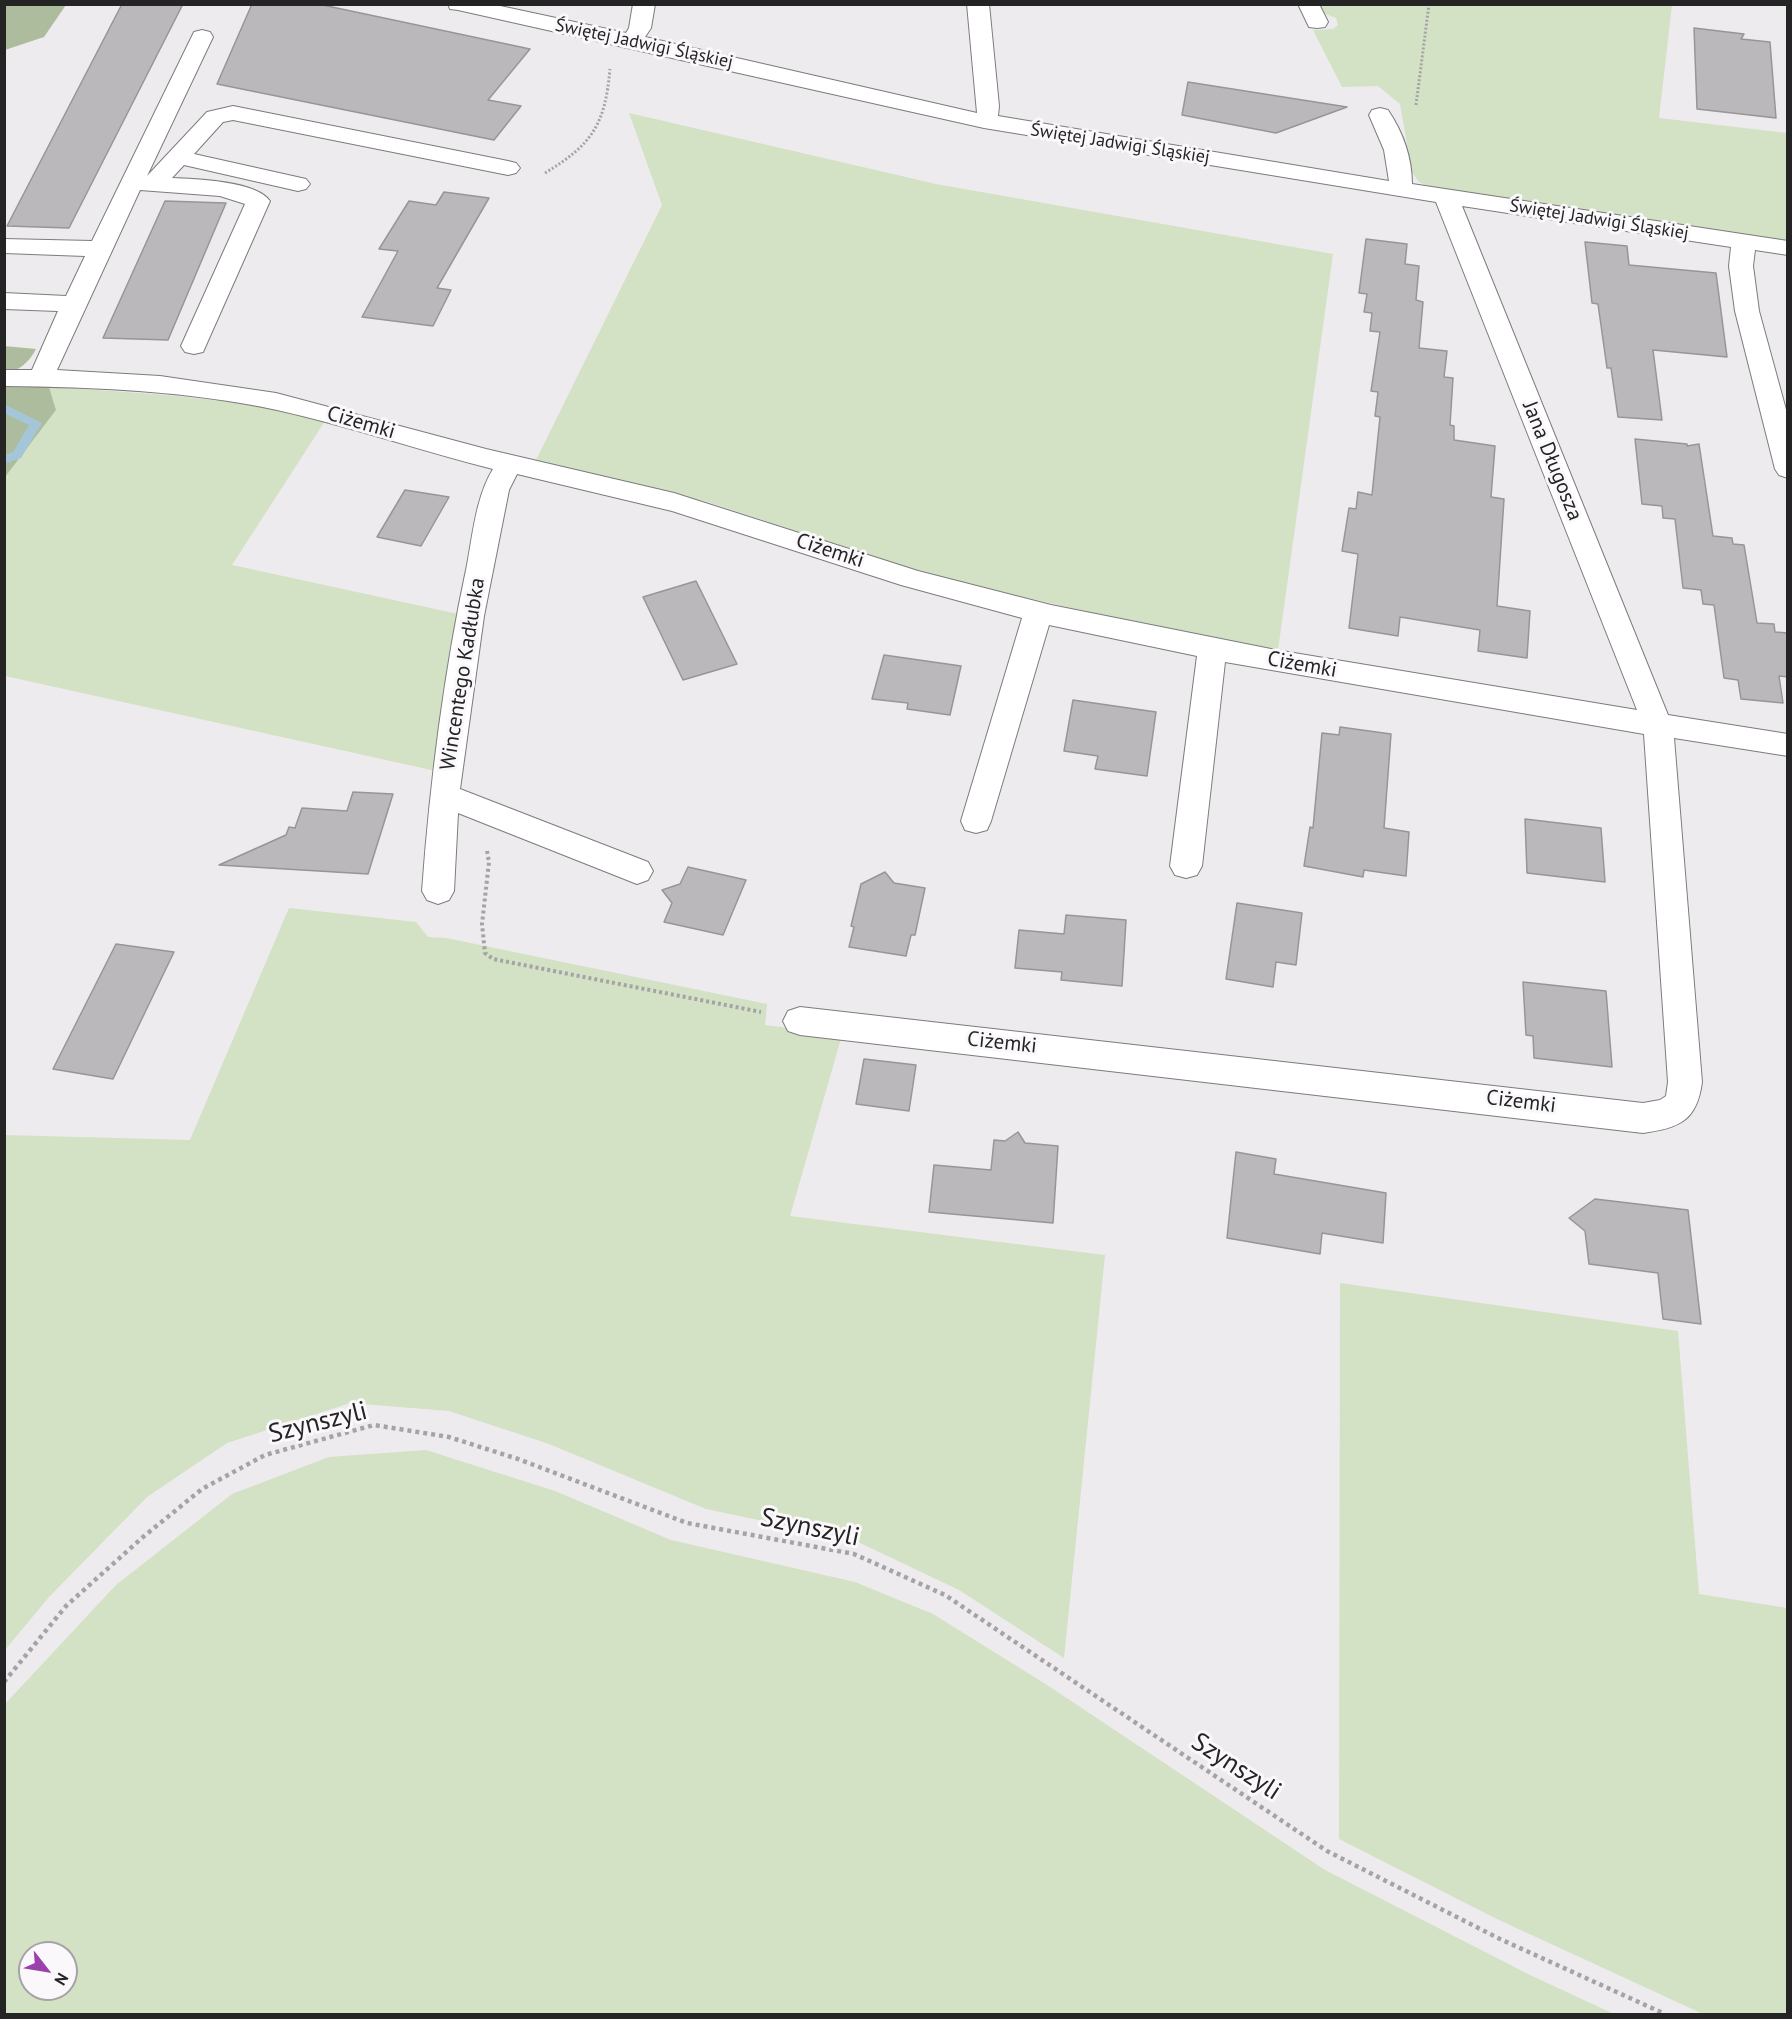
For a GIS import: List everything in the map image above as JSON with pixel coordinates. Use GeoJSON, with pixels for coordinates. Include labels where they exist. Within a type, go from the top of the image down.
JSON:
{"type":"FeatureCollection","features":[{"type":"Feature","properties":{"kind":"street","name":"Świętej Jadwigi Śląskiej"},"geometry":{"type":"LineString","coordinates":[[458,4],[632,40],[984,121],[1446,197],[1788,248]]}},
{"type":"Feature","properties":{"kind":"street"},"geometry":{"type":"LineString","coordinates":[[632,40],[640,28],[644,4]]}},
{"type":"Feature","properties":{"kind":"street"},"geometry":{"type":"LineString","coordinates":[[978,4],[988,106],[988,114],[984,121]]}},
{"type":"Feature","properties":{"kind":"street"},"geometry":{"type":"LineString","coordinates":[[41,378],[100,249],[143,183],[202,37]]}},
{"type":"Feature","properties":{"kind":"street"},"geometry":{"type":"LineString","coordinates":[[143,183],[178,157],[215,117],[233,113],[508,168]]}},
{"type":"Feature","properties":{"kind":"street"},"geometry":{"type":"LineString","coordinates":[[1380,115],[1393,139],[1399,158],[1400,188]]}},
{"type":"Feature","properties":{"kind":"street"},"geometry":{"type":"LineString","coordinates":[[178,157],[298,184]]}},
{"type":"Feature","properties":{"kind":"street"},"geometry":{"type":"LineString","coordinates":[[143,183],[237,193],[254,197],[258,201],[194,346]]}},
{"type":"Feature","properties":{"kind":"street","name":"Jana Długosza"},"geometry":{"type":"LineString","coordinates":[[1446,197],[1658,726]]}},
{"type":"Feature","properties":{"kind":"street"},"geometry":{"type":"LineString","coordinates":[[1744,242],[1741,266],[1747,311],[1788,469]]}},
{"type":"Feature","properties":{"kind":"street"},"geometry":{"type":"LineString","coordinates":[[4,246],[100,249]]}},
{"type":"Feature","properties":{"kind":"street"},"geometry":{"type":"LineString","coordinates":[[4,302],[74,304]]}},
{"type":"Feature","properties":{"kind":"street","name":"Ciżemki"},"geometry":{"type":"LineString","coordinates":[[7,378],[122,382],[269,400],[511,464],[629,490],[701,510],[934,586],[1038,613],[1212,650],[1658,726],[1788,745]]}},
{"type":"Feature","properties":{"kind":"street","name":"Wincentego Kadłubka"},"geometry":{"type":"LineString","coordinates":[[438,891],[444,795],[470,616],[496,490],[511,464]]}},
{"type":"Feature","properties":{"kind":"street"},"geometry":{"type":"LineString","coordinates":[[976,821],[1038,613]]}},
{"type":"Feature","properties":{"kind":"street"},"geometry":{"type":"LineString","coordinates":[[1186,866],[1212,650]]}},
{"type":"Feature","properties":{"kind":"street","name":"Ciżemki"},"geometry":{"type":"LineString","coordinates":[[800,1021],[1644,1118],[1669,1114],[1680,1106],[1685,1082],[1658,726]]}},
{"type":"Feature","properties":{"kind":"street"},"geometry":{"type":"LineString","coordinates":[[444,795],[637,871]]}},
{"type":"Feature","properties":{"kind":"path"},"geometry":{"type":"LineString","coordinates":[[1399,158],[1414,140],[1418,87],[1429,4]]}},
{"type":"Feature","properties":{"kind":"path"},"geometry":{"type":"LineString","coordinates":[[538,177],[568,160],[587,142],[599,122],[607,101],[612,61],[618,51],[632,40]]}},
{"type":"Feature","properties":{"kind":"path"},"geometry":{"type":"LineString","coordinates":[[481,809],[489,862],[482,924],[485,953],[493,959],[800,1021]]}},
{"type":"Feature","properties":{"kind":"path","name":"Szynszyli"},"geometry":{"type":"LineString","coordinates":[[4,1682],[66,1606],[143,1537],[202,1489],[265,1455],[374,1425],[449,1437],[518,1459],[687,1523],[854,1554],[945,1595],[1059,1674],[1327,1851],[1500,1939],[1665,2014]]}},
{"type":"Feature","properties":{"kind":"green space"},"geometry":{"type":"Polygon","coordinates":[[[5,4],[66,5],[44,37],[5,50],[5,4]]]}},
{"type":"Feature","properties":{"kind":"green space"},"geometry":{"type":"Polygon","coordinates":[[[1316,5],[1672,5],[1659,118],[1787,133],[1787,242],[1430,187],[1419,182],[1412,172],[1400,104],[1378,86],[1342,87],[1313,30],[1333,29],[1338,25],[1336,18],[1320,12],[1316,5]]]}},
{"type":"Feature","properties":{"kind":"green space"},"geometry":{"type":"Polygon","coordinates":[[[629,113],[936,184],[1333,254],[1278,650],[1161,629],[934,576],[708,502],[536,460],[662,205],[629,113]]]}},
{"type":"Feature","properties":{"kind":"green space"},"geometry":{"type":"Polygon","coordinates":[[[4,346],[36,349],[24,365],[5,372],[4,346]]]}},
{"type":"Feature","properties":{"kind":"green space"},"geometry":{"type":"Polygon","coordinates":[[[5,386],[49,387],[56,410],[5,477],[5,386]]]}},
{"type":"Feature","properties":{"kind":"green space"},"geometry":{"type":"Polygon","coordinates":[[[49,387],[223,401],[325,421],[232,565],[463,615],[436,771],[5,676],[4,477],[56,410],[49,387]]]}},
{"type":"Feature","properties":{"kind":"green space"},"geometry":{"type":"Polygon","coordinates":[[[289,908],[416,922],[428,937],[446,938],[767,1004],[765,1025],[842,1035],[790,1216],[1105,1255],[1064,1658],[959,1590],[854,1540],[706,1509],[549,1444],[449,1411],[350,1403],[227,1443],[147,1497],[49,1597],[5,1650],[5,1135],[190,1140],[289,908]]]}},
{"type":"Feature","properties":{"kind":"green space"},"geometry":{"type":"Polygon","coordinates":[[[1340,1283],[1678,1331],[1699,1594],[1787,1608],[1787,2014],[1703,2014],[1497,1919],[1339,1839],[1340,1283]]]}},
{"type":"Feature","properties":{"kind":"green space"},"geometry":{"type":"Polygon","coordinates":[[[426,1450],[555,1491],[671,1540],[855,1582],[933,1614],[1047,1685],[1325,1870],[1530,1975],[1614,2014],[5,2014],[5,1704],[116,1585],[232,1494],[329,1457],[426,1450]]]}},
{"type":"Feature","properties":{"kind":"building"},"geometry":{"type":"Polygon","coordinates":[[[122,4],[183,4],[69,228],[7,226],[122,4]]]}},
{"type":"Feature","properties":{"kind":"building"},"geometry":{"type":"Polygon","coordinates":[[[252,4],[318,4],[530,49],[488,100],[521,106],[494,140],[217,84],[252,4]]]}},
{"type":"Feature","properties":{"kind":"building"},"geometry":{"type":"Polygon","coordinates":[[[1694,28],[1744,34],[1741,39],[1770,42],[1776,118],[1697,109],[1694,28]]]}},
{"type":"Feature","properties":{"kind":"building"},"geometry":{"type":"Polygon","coordinates":[[[1188,82],[1347,107],[1276,133],[1182,115],[1188,82]]]}},
{"type":"Feature","properties":{"kind":"building"},"geometry":{"type":"Polygon","coordinates":[[[444,192],[489,198],[437,288],[451,290],[433,326],[362,317],[398,251],[379,249],[409,201],[436,205],[444,192]]]}},
{"type":"Feature","properties":{"kind":"building"},"geometry":{"type":"Polygon","coordinates":[[[165,201],[226,203],[168,340],[103,338],[165,201]]]}},
{"type":"Feature","properties":{"kind":"building"},"geometry":{"type":"Polygon","coordinates":[[[1366,239],[1407,244],[1405,264],[1419,266],[1416,300],[1423,302],[1419,348],[1447,351],[1444,377],[1453,378],[1450,425],[1454,426],[1454,440],[1495,446],[1491,497],[1504,499],[1497,606],[1530,611],[1527,658],[1478,651],[1480,630],[1400,617],[1398,636],[1349,628],[1358,554],[1342,551],[1349,508],[1356,509],[1358,492],[1372,495],[1380,417],[1375,416],[1378,392],[1371,391],[1380,332],[1370,331],[1372,313],[1364,312],[1367,294],[1359,293],[1366,239]]]}},
{"type":"Feature","properties":{"kind":"building"},"geometry":{"type":"Polygon","coordinates":[[[1585,242],[1627,246],[1629,265],[1716,273],[1727,357],[1653,350],[1662,420],[1618,417],[1611,368],[1607,368],[1598,304],[1592,303],[1585,242]]]}},
{"type":"Feature","properties":{"kind":"building"},"geometry":{"type":"Polygon","coordinates":[[[1635,439],[1687,444],[1687,446],[1699,444],[1713,536],[1732,538],[1733,544],[1744,545],[1757,623],[1774,624],[1775,632],[1788,633],[1788,677],[1779,676],[1783,703],[1741,699],[1738,680],[1724,678],[1714,605],[1703,604],[1701,590],[1683,588],[1675,519],[1663,518],[1662,506],[1642,504],[1635,439]]]}},
{"type":"Feature","properties":{"kind":"building"},"geometry":{"type":"Polygon","coordinates":[[[405,490],[449,497],[421,546],[377,537],[405,490]]]}},
{"type":"Feature","properties":{"kind":"building"},"geometry":{"type":"Polygon","coordinates":[[[696,581],[737,664],[683,680],[643,597],[696,581]]]}},
{"type":"Feature","properties":{"kind":"building"},"geometry":{"type":"Polygon","coordinates":[[[884,655],[961,666],[950,715],[907,709],[908,703],[872,699],[884,655]]]}},
{"type":"Feature","properties":{"kind":"building"},"geometry":{"type":"Polygon","coordinates":[[[1073,700],[1156,712],[1147,776],[1095,769],[1098,756],[1064,751],[1073,700]]]}},
{"type":"Feature","properties":{"kind":"building"},"geometry":{"type":"Polygon","coordinates":[[[1340,727],[1391,734],[1384,828],[1409,832],[1406,876],[1364,870],[1363,877],[1304,866],[1310,827],[1313,828],[1322,733],[1339,735],[1340,727]]]}},
{"type":"Feature","properties":{"kind":"building"},"geometry":{"type":"Polygon","coordinates":[[[353,792],[393,794],[368,874],[219,865],[286,835],[289,827],[295,828],[302,808],[347,811],[353,792]]]}},
{"type":"Feature","properties":{"kind":"building"},"geometry":{"type":"Polygon","coordinates":[[[1525,819],[1601,828],[1605,882],[1527,873],[1525,819]]]}},
{"type":"Feature","properties":{"kind":"building"},"geometry":{"type":"Polygon","coordinates":[[[688,867],[746,880],[723,935],[664,922],[672,903],[662,890],[680,884],[688,867]]]}},
{"type":"Feature","properties":{"kind":"building"},"geometry":{"type":"Polygon","coordinates":[[[885,872],[894,883],[925,888],[915,935],[911,935],[906,956],[849,947],[854,927],[851,926],[861,884],[885,872]]]}},
{"type":"Feature","properties":{"kind":"building"},"geometry":{"type":"Polygon","coordinates":[[[1237,903],[1302,913],[1296,965],[1276,962],[1273,987],[1226,979],[1237,903]]]}},
{"type":"Feature","properties":{"kind":"building"},"geometry":{"type":"Polygon","coordinates":[[[1066,915],[1126,920],[1122,986],[1061,980],[1062,972],[1015,968],[1019,930],[1064,934],[1066,915]]]}},
{"type":"Feature","properties":{"kind":"building"},"geometry":{"type":"Polygon","coordinates":[[[116,944],[174,952],[113,1079],[53,1069],[116,944]]]}},
{"type":"Feature","properties":{"kind":"building"},"geometry":{"type":"Polygon","coordinates":[[[1523,982],[1606,991],[1612,1067],[1534,1058],[1533,1036],[1526,1035],[1523,982]]]}},
{"type":"Feature","properties":{"kind":"building"},"geometry":{"type":"Polygon","coordinates":[[[864,1059],[916,1065],[909,1111],[856,1104],[864,1059]]]}},
{"type":"Feature","properties":{"kind":"building"},"geometry":{"type":"Polygon","coordinates":[[[1018,1132],[1025,1143],[1058,1146],[1053,1223],[929,1212],[934,1165],[991,1170],[994,1140],[1005,1141],[1018,1132]]]}},
{"type":"Feature","properties":{"kind":"building"},"geometry":{"type":"Polygon","coordinates":[[[1236,1152],[1276,1159],[1274,1174],[1386,1193],[1383,1243],[1322,1233],[1320,1254],[1227,1238],[1236,1152]]]}},
{"type":"Feature","properties":{"kind":"building"},"geometry":{"type":"Polygon","coordinates":[[[1595,1199],[1688,1210],[1701,1324],[1663,1319],[1658,1273],[1589,1264],[1585,1231],[1569,1218],[1595,1199]]]}},
{"type":"Feature","properties":{"kind":"waterway"},"geometry":{"type":"LineString","coordinates":[[4,408],[36,423],[17,455],[4,460]]}}]}
